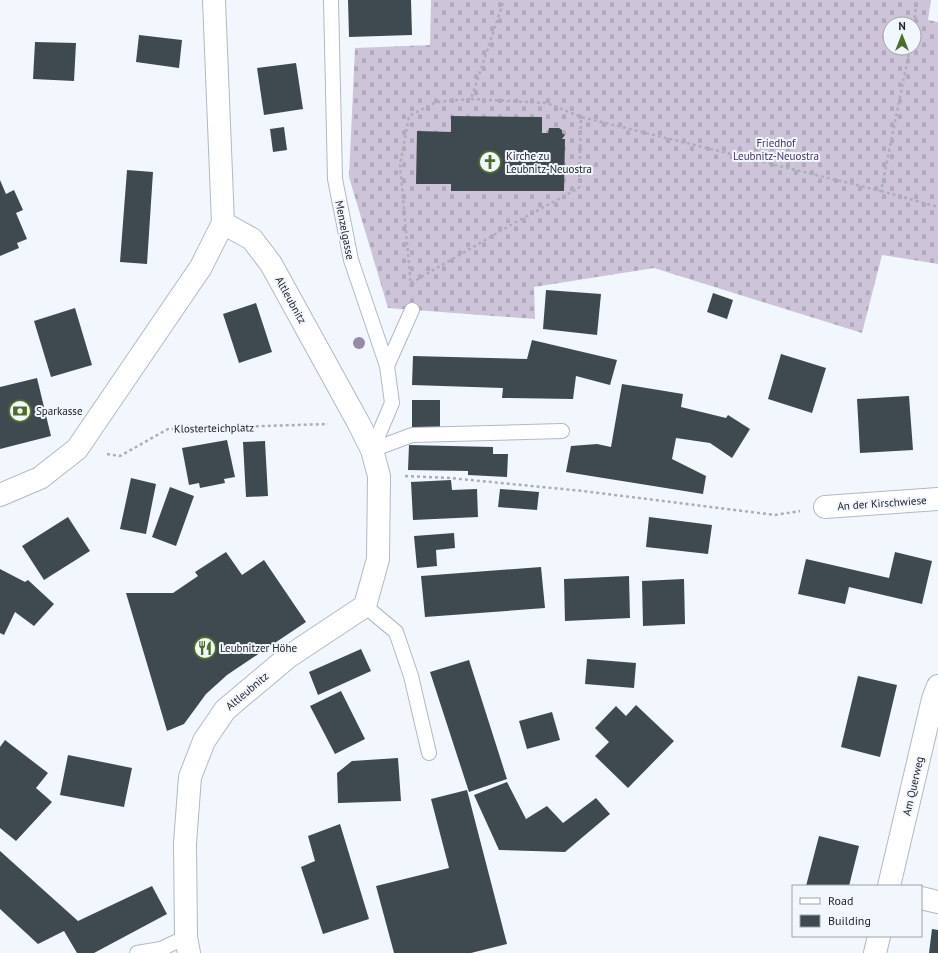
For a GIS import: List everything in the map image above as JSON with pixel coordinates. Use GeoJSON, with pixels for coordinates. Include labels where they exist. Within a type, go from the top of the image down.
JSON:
{"type":"FeatureCollection","features":[{"type":"Feature","properties":{"kind":"street"},"geometry":{"type":"LineString","coordinates":[[0,495],[40,478],[77,449],[201,267],[223,223],[214,0]]}},
{"type":"Feature","properties":{"kind":"street","name":"Altleubnitz"},"geometry":{"type":"LineString","coordinates":[[188,945],[185,843],[190,777],[204,741],[225,710],[288,657],[365,606],[378,559],[379,476],[372,450],[271,264],[252,239],[223,223]]}},
{"type":"Feature","properties":{"kind":"street","name":"An der Kirschwiese"},"geometry":{"type":"LineString","coordinates":[[825,507],[938,499]]}},
{"type":"Feature","properties":{"kind":"street","name":"Am Querweg"},"geometry":{"type":"LineString","coordinates":[[889,885],[933,699],[938,686]]}},
{"type":"Feature","properties":{"kind":"street"},"geometry":{"type":"LineString","coordinates":[[922,898],[938,902]]}},
{"type":"Feature","properties":{"kind":"street"},"geometry":{"type":"LineString","coordinates":[[875,953],[878,937]]}},
{"type":"Feature","properties":{"kind":"lane","name":"Menzelgasse"},"geometry":{"type":"LineString","coordinates":[[331,0],[335,179],[351,260],[387,366],[392,403],[372,450]]}},
{"type":"Feature","properties":{"kind":"lane"},"geometry":{"type":"LineString","coordinates":[[387,366],[412,310]]}},
{"type":"Feature","properties":{"kind":"lane"},"geometry":{"type":"LineString","coordinates":[[372,450],[412,435],[562,431]]}},
{"type":"Feature","properties":{"kind":"lane"},"geometry":{"type":"LineString","coordinates":[[365,606],[396,632],[411,676],[430,754]]}},
{"type":"Feature","properties":{"kind":"lane","name":"Altleubnitz"},"geometry":{"type":"LineString","coordinates":[[137,953],[188,945]]}},
{"type":"Feature","properties":{"kind":"path"},"geometry":{"type":"LineString","coordinates":[[471,99],[504,0]]}},
{"type":"Feature","properties":{"kind":"path"},"geometry":{"type":"LineString","coordinates":[[915,16],[917,0]]}},
{"type":"Feature","properties":{"kind":"path"},"geometry":{"type":"LineString","coordinates":[[881,191],[908,56]]}},
{"type":"Feature","properties":{"kind":"path"},"geometry":{"type":"LineString","coordinates":[[412,310],[411,283],[400,165],[409,116],[436,102],[471,99],[547,103],[581,117],[881,191],[938,207]]}},
{"type":"Feature","properties":{"kind":"path"},"geometry":{"type":"LineString","coordinates":[[411,283],[516,222],[579,188],[581,117]]}},
{"type":"Feature","properties":{"kind":"path","name":"Klosterteichplatz"},"geometry":{"type":"LineString","coordinates":[[77,449],[120,456],[168,429],[358,422]]}},
{"type":"Feature","properties":{"kind":"path"},"geometry":{"type":"LineString","coordinates":[[411,476],[450,478],[583,491],[775,515]]}},
{"type":"Feature","properties":{"kind":"green space","name":"Friedhof Leubnitz-Neuostra"},"geometry":{"type":"Polygon","coordinates":[[[431,0],[931,0],[928,20],[938,22],[938,264],[882,255],[862,333],[654,268],[534,287],[535,319],[388,308],[349,177],[355,48],[430,45],[431,0]]]}},
{"type":"Feature","properties":{"kind":"building"},"geometry":{"type":"Polygon","coordinates":[[[348,0],[411,0],[412,35],[349,37],[348,0]]]}},
{"type":"Feature","properties":{"kind":"building"},"geometry":{"type":"Polygon","coordinates":[[[139,35],[182,40],[179,68],[136,62],[139,35]]]}},
{"type":"Feature","properties":{"kind":"building"},"geometry":{"type":"Polygon","coordinates":[[[35,42],[76,43],[74,81],[33,79],[35,42]]]}},
{"type":"Feature","properties":{"kind":"building"},"geometry":{"type":"Polygon","coordinates":[[[296,63],[303,109],[264,115],[257,68],[296,63]]]}},
{"type":"Feature","properties":{"kind":"building","name":"Kirche zu Leubnitz-Neuostra"},"geometry":{"type":"Polygon","coordinates":[[[451,116],[542,117],[542,133],[548,133],[549,128],[559,128],[565,135],[562,139],[565,139],[564,191],[451,191],[451,184],[416,184],[417,131],[451,132],[451,116]]]}},
{"type":"Feature","properties":{"kind":"building"},"geometry":{"type":"Polygon","coordinates":[[[284,127],[287,150],[273,152],[270,129],[284,127]]]}},
{"type":"Feature","properties":{"kind":"building"},"geometry":{"type":"Polygon","coordinates":[[[127,170],[153,172],[147,264],[120,262],[127,170]]]}},
{"type":"Feature","properties":{"kind":"building"},"geometry":{"type":"Polygon","coordinates":[[[0,180],[6,194],[14,190],[23,210],[16,213],[27,239],[17,243],[19,248],[0,256],[0,180]]]}},
{"type":"Feature","properties":{"kind":"building"},"geometry":{"type":"Polygon","coordinates":[[[546,290],[601,294],[597,335],[543,329],[546,290]]]}},
{"type":"Feature","properties":{"kind":"building"},"geometry":{"type":"Polygon","coordinates":[[[713,293],[733,300],[727,319],[707,312],[713,293]]]}},
{"type":"Feature","properties":{"kind":"building"},"geometry":{"type":"Polygon","coordinates":[[[256,303],[272,352],[239,363],[223,314],[256,303]]]}},
{"type":"Feature","properties":{"kind":"building"},"geometry":{"type":"Polygon","coordinates":[[[75,308],[92,365],[51,377],[34,321],[75,308]]]}},
{"type":"Feature","properties":{"kind":"building"},"geometry":{"type":"Polygon","coordinates":[[[532,340],[617,360],[610,385],[576,376],[573,399],[502,398],[503,388],[412,385],[413,356],[527,359],[532,340]]]}},
{"type":"Feature","properties":{"kind":"building"},"geometry":{"type":"Polygon","coordinates":[[[781,354],[826,368],[812,413],[768,399],[781,354]]]}},
{"type":"Feature","properties":{"kind":"building"},"geometry":{"type":"Polygon","coordinates":[[[37,378],[51,436],[0,449],[0,387],[37,378]]]}},
{"type":"Feature","properties":{"kind":"building"},"geometry":{"type":"Polygon","coordinates":[[[622,384],[683,394],[681,407],[726,418],[728,415],[750,429],[732,458],[710,443],[676,438],[672,459],[706,476],[703,494],[566,472],[571,446],[597,444],[611,447],[622,384]]]}},
{"type":"Feature","properties":{"kind":"building"},"geometry":{"type":"Polygon","coordinates":[[[909,396],[913,450],[860,453],[857,399],[909,396]]]}},
{"type":"Feature","properties":{"kind":"building"},"geometry":{"type":"Polygon","coordinates":[[[412,400],[440,400],[440,428],[412,428],[412,400]]]}},
{"type":"Feature","properties":{"kind":"building"},"geometry":{"type":"Polygon","coordinates":[[[227,440],[235,477],[224,479],[225,483],[200,488],[199,483],[189,485],[182,448],[227,440]]]}},
{"type":"Feature","properties":{"kind":"building"},"geometry":{"type":"Polygon","coordinates":[[[265,441],[268,496],[246,497],[243,442],[265,441]]]}},
{"type":"Feature","properties":{"kind":"building"},"geometry":{"type":"Polygon","coordinates":[[[409,445],[493,447],[493,454],[508,454],[507,477],[468,475],[468,471],[408,470],[409,445]]]}},
{"type":"Feature","properties":{"kind":"building"},"geometry":{"type":"Polygon","coordinates":[[[131,478],[156,484],[146,534],[120,529],[131,478]]]}},
{"type":"Feature","properties":{"kind":"building"},"geometry":{"type":"Polygon","coordinates":[[[451,480],[452,490],[477,489],[478,517],[413,520],[411,482],[451,480]]]}},
{"type":"Feature","properties":{"kind":"building"},"geometry":{"type":"Polygon","coordinates":[[[170,487],[194,496],[176,546],[152,537],[170,487]]]}},
{"type":"Feature","properties":{"kind":"building"},"geometry":{"type":"Polygon","coordinates":[[[500,489],[539,492],[537,510],[498,507],[500,489]]]}},
{"type":"Feature","properties":{"kind":"building"},"geometry":{"type":"Polygon","coordinates":[[[68,517],[90,551],[44,580],[22,546],[68,517]]]}},
{"type":"Feature","properties":{"kind":"building"},"geometry":{"type":"Polygon","coordinates":[[[649,517],[712,525],[708,554],[646,547],[649,517]]]}},
{"type":"Feature","properties":{"kind":"building"},"geometry":{"type":"Polygon","coordinates":[[[454,533],[455,548],[436,550],[437,566],[417,568],[414,536],[454,533]]]}},
{"type":"Feature","properties":{"kind":"building","name":"Leubnitzer Höhe"},"geometry":{"type":"Polygon","coordinates":[[[226,552],[242,575],[264,560],[306,622],[227,675],[206,694],[184,724],[167,731],[126,593],[173,593],[198,576],[195,572],[226,552]]]}},
{"type":"Feature","properties":{"kind":"building"},"geometry":{"type":"Polygon","coordinates":[[[895,552],[932,561],[922,604],[849,587],[845,604],[798,594],[806,559],[889,578],[895,552]]]}},
{"type":"Feature","properties":{"kind":"building"},"geometry":{"type":"Polygon","coordinates":[[[541,567],[545,608],[425,617],[421,576],[541,567]]]}},
{"type":"Feature","properties":{"kind":"building"},"geometry":{"type":"Polygon","coordinates":[[[0,569],[25,582],[28,580],[54,604],[34,626],[15,612],[4,635],[0,633],[0,569]]]}},
{"type":"Feature","properties":{"kind":"building"},"geometry":{"type":"Polygon","coordinates":[[[629,576],[630,618],[565,621],[564,579],[629,576]]]}},
{"type":"Feature","properties":{"kind":"building"},"geometry":{"type":"Polygon","coordinates":[[[684,579],[685,624],[643,626],[642,581],[684,579]]]}},
{"type":"Feature","properties":{"kind":"building"},"geometry":{"type":"Polygon","coordinates":[[[361,649],[371,671],[318,695],[309,672],[361,649]]]}},
{"type":"Feature","properties":{"kind":"building"},"geometry":{"type":"Polygon","coordinates":[[[587,659],[636,663],[634,688],[585,684],[587,659]]]}},
{"type":"Feature","properties":{"kind":"building"},"geometry":{"type":"Polygon","coordinates":[[[469,660],[507,779],[469,792],[430,672],[469,660]]]}},
{"type":"Feature","properties":{"kind":"building"},"geometry":{"type":"Polygon","coordinates":[[[858,676],[897,685],[880,757],[841,747],[858,676]]]}},
{"type":"Feature","properties":{"kind":"building"},"geometry":{"type":"Polygon","coordinates":[[[341,691],[365,739],[335,754],[310,706],[341,691]]]}},
{"type":"Feature","properties":{"kind":"building"},"geometry":{"type":"Polygon","coordinates":[[[636,705],[674,741],[628,788],[595,756],[609,742],[595,728],[616,706],[626,716],[636,705]]]}},
{"type":"Feature","properties":{"kind":"building"},"geometry":{"type":"Polygon","coordinates":[[[552,712],[560,740],[527,749],[519,721],[552,712]]]}},
{"type":"Feature","properties":{"kind":"building"},"geometry":{"type":"Polygon","coordinates":[[[5,740],[48,773],[36,788],[52,802],[16,841],[0,828],[0,747],[5,740]]]}},
{"type":"Feature","properties":{"kind":"building"},"geometry":{"type":"Polygon","coordinates":[[[68,755],[132,768],[124,807],[60,795],[68,755]]]}},
{"type":"Feature","properties":{"kind":"building"},"geometry":{"type":"Polygon","coordinates":[[[398,758],[401,801],[338,803],[337,773],[352,761],[398,758]]]}},
{"type":"Feature","properties":{"kind":"building"},"geometry":{"type":"Polygon","coordinates":[[[507,782],[526,819],[547,806],[563,823],[596,798],[610,814],[565,852],[499,850],[474,795],[507,782]]]}},
{"type":"Feature","properties":{"kind":"building"},"geometry":{"type":"Polygon","coordinates":[[[467,790],[507,944],[471,953],[394,953],[376,886],[449,868],[431,799],[467,790]]]}},
{"type":"Feature","properties":{"kind":"building"},"geometry":{"type":"Polygon","coordinates":[[[340,824],[369,919],[323,934],[301,867],[315,861],[308,836],[340,824]]]}},
{"type":"Feature","properties":{"kind":"building"},"geometry":{"type":"Polygon","coordinates":[[[819,836],[859,846],[849,885],[806,885],[819,836]]]}},
{"type":"Feature","properties":{"kind":"building"},"geometry":{"type":"Polygon","coordinates":[[[0,851],[78,921],[152,886],[167,914],[94,953],[77,953],[64,931],[38,944],[0,909],[0,851]]]}},
{"type":"Feature","properties":{"kind":"building"},"geometry":{"type":"Polygon","coordinates":[[[932,929],[938,930],[938,953],[929,953],[932,929]]]}},
{"type":"Feature","properties":{"kind":"place","name":"Kirche zu Leubnitz-Neuostra"},"geometry":{"type":"Point","coordinates":[490,162]}},
{"type":"Feature","properties":{"kind":"place","name":"Sparkasse"},"geometry":{"type":"Point","coordinates":[20,411]}},
{"type":"Feature","properties":{"kind":"place","name":"Leubnitzer Höhe"},"geometry":{"type":"Point","coordinates":[205,648]}}]}
